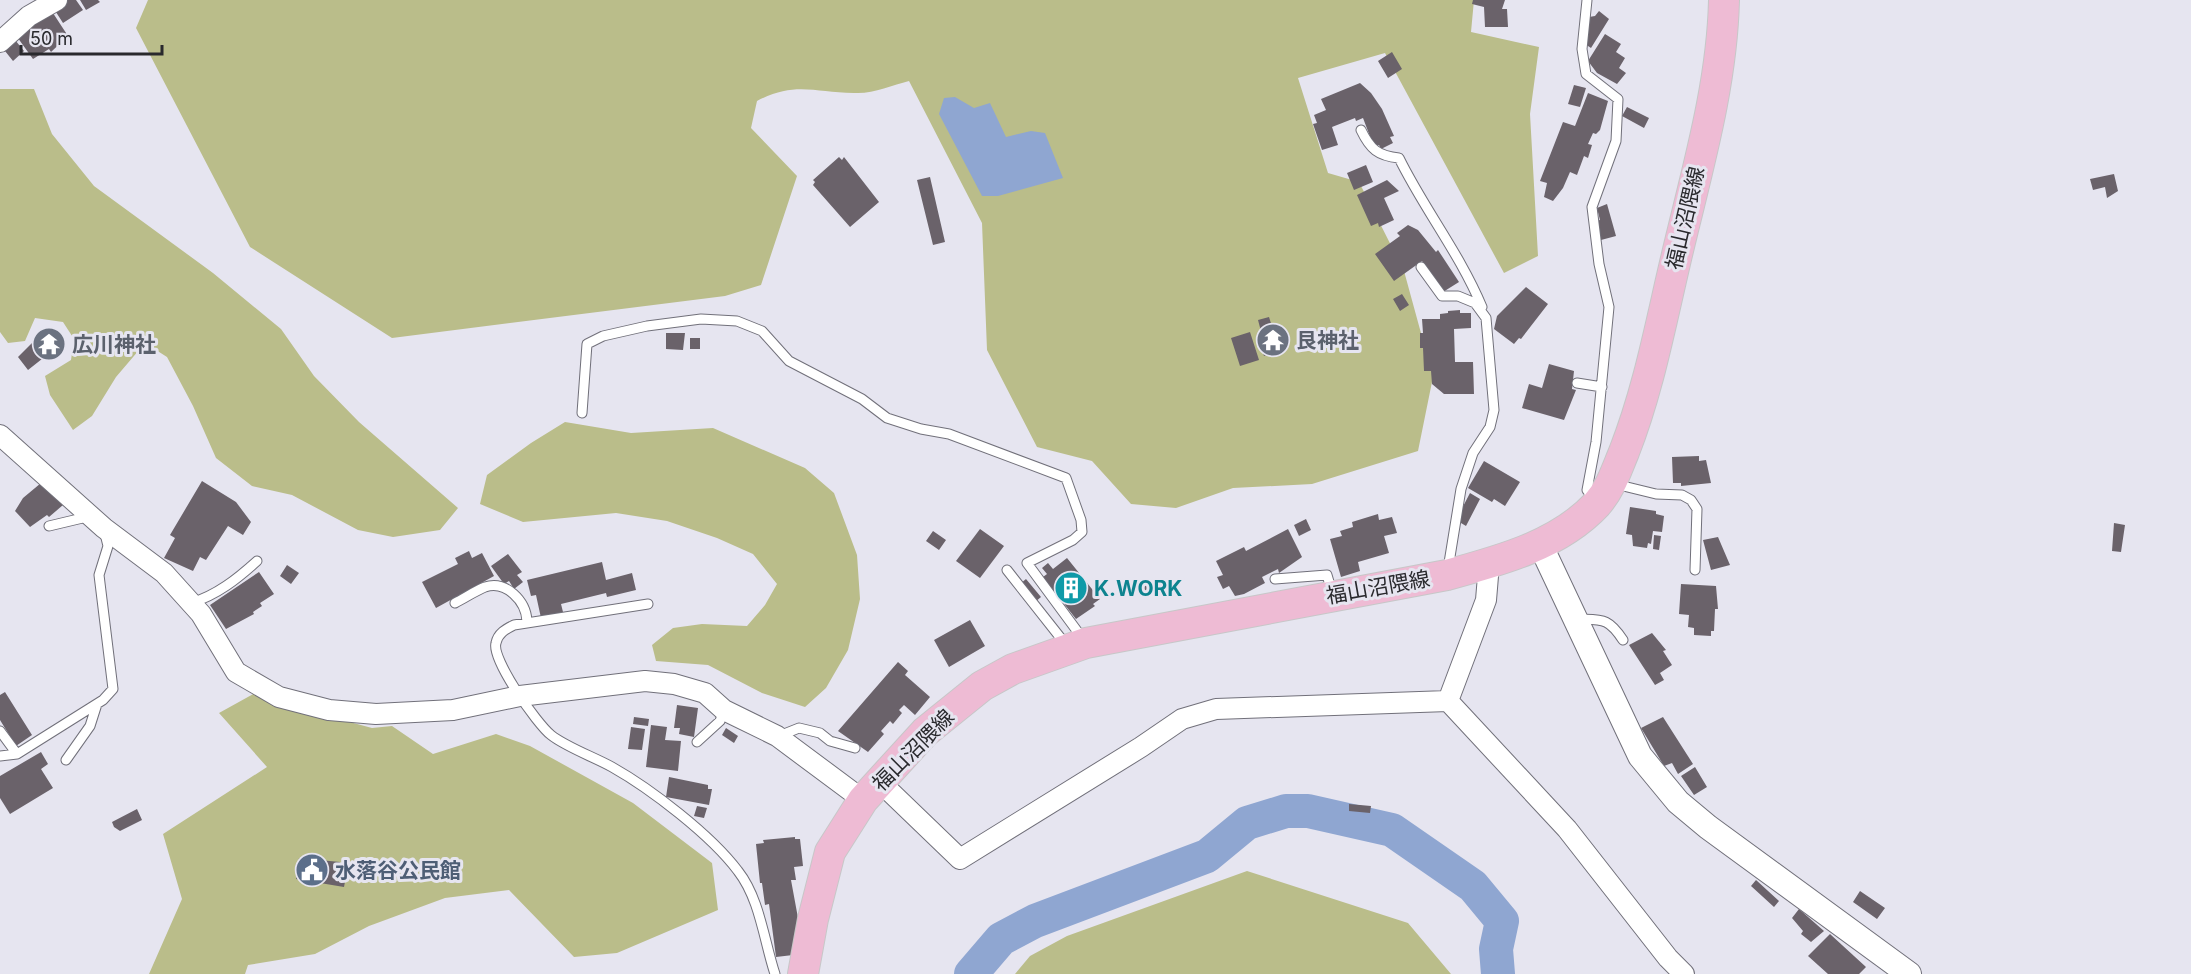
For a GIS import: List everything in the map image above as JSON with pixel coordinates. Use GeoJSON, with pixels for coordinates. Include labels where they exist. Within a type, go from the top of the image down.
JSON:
{"type":"FeatureCollection","features":[{"type":"Feature","properties":{"kind":"main road","name":"福山沼隈線"},"geometry":{"type":"LineString","coordinates":[[803,974],[813,919],[830,852],[872,791],[925,732],[982,686],[1013,669],[1077,646],[1332,595],[1447,575],[1489,564],[1540,544],[1578,520],[1605,494],[1641,408],[1713,100],[1724,0]]}},
{"type":"Feature","properties":{"kind":"street"},"geometry":{"type":"LineString","coordinates":[[0,42],[29,16],[57,0]]}},
{"type":"Feature","properties":{"kind":"street"},"geometry":{"type":"LineString","coordinates":[[0,435],[99,522],[164,573],[201,614],[236,672],[279,697],[329,710],[376,714],[453,710],[520,696],[645,681],[674,684],[705,693],[724,710],[777,736],[872,791],[960,859],[1141,747],[1182,719],[1216,709],[1448,701],[1567,829],[1668,958],[1684,974]]}},
{"type":"Feature","properties":{"kind":"street"},"geometry":{"type":"LineString","coordinates":[[1540,544],[1640,756],[1678,802],[1708,827],[1852,932],[1897,970]]}},
{"type":"Feature","properties":{"kind":"street"},"geometry":{"type":"LineString","coordinates":[[1448,701],[1486,600],[1489,564]]}},
{"type":"Feature","properties":{"kind":"lane"},"geometry":{"type":"LineString","coordinates":[[1587,0],[1582,48],[1586,74],[1618,99],[1616,141],[1592,207],[1599,264],[1609,307],[1596,442],[1587,489],[1605,494],[1682,495],[1691,500],[1697,509],[1695,570]]}},
{"type":"Feature","properties":{"kind":"lane"},"geometry":{"type":"LineString","coordinates":[[1361,130],[1370,147],[1383,156],[1399,158],[1412,184],[1464,267],[1486,318],[1494,410],[1490,427],[1473,453],[1461,489],[1447,575]]}},
{"type":"Feature","properties":{"kind":"lane"},"geometry":{"type":"LineString","coordinates":[[1421,267],[1442,296],[1458,296],[1475,303],[1486,318]]}},
{"type":"Feature","properties":{"kind":"lane"},"geometry":{"type":"LineString","coordinates":[[582,413],[587,344],[603,336],[647,326],[701,319],[736,321],[762,331],[789,361],[862,399],[887,418],[921,429],[949,434],[1066,478],[1082,520],[1082,532],[1073,540],[1027,563],[1077,646]]}},
{"type":"Feature","properties":{"kind":"lane"},"geometry":{"type":"LineString","coordinates":[[1577,383],[1602,387]]}},
{"type":"Feature","properties":{"kind":"lane"},"geometry":{"type":"LineString","coordinates":[[0,756],[17,754],[97,704],[113,689],[99,575],[108,546],[99,522],[49,526]]}},
{"type":"Feature","properties":{"kind":"lane"},"geometry":{"type":"LineString","coordinates":[[191,603],[225,588],[257,561]]}},
{"type":"Feature","properties":{"kind":"lane"},"geometry":{"type":"LineString","coordinates":[[1007,570],[1077,646]]}},
{"type":"Feature","properties":{"kind":"lane"},"geometry":{"type":"LineString","coordinates":[[1275,579],[1327,575],[1332,595]]}},
{"type":"Feature","properties":{"kind":"lane"},"geometry":{"type":"LineString","coordinates":[[455,603],[486,586],[501,587],[513,593],[526,609],[527,621]]}},
{"type":"Feature","properties":{"kind":"lane"},"geometry":{"type":"LineString","coordinates":[[648,604],[527,621],[503,630],[496,642],[495,654],[520,696],[551,735],[633,778],[693,826],[738,871],[753,896],[775,974]]}},
{"type":"Feature","properties":{"kind":"lane"},"geometry":{"type":"LineString","coordinates":[[1574,618],[1606,620],[1615,626],[1623,640]]}},
{"type":"Feature","properties":{"kind":"lane"},"geometry":{"type":"LineString","coordinates":[[66,760],[90,726],[97,704]]}},
{"type":"Feature","properties":{"kind":"lane"},"geometry":{"type":"LineString","coordinates":[[698,741],[720,721],[724,710]]}},
{"type":"Feature","properties":{"kind":"lane"},"geometry":{"type":"LineString","coordinates":[[777,736],[799,728],[820,733],[830,741],[855,748]]}},
{"type":"Feature","properties":{"kind":"lane"},"geometry":{"type":"LineString","coordinates":[[0,731],[17,754]]}},
{"type":"Feature","properties":{"kind":"green space"},"geometry":{"type":"Polygon","coordinates":[[[148,0],[1474,0],[1471,32],[1539,47],[1530,114],[1538,256],[1504,273],[1385,53],[1298,78],[1328,173],[1359,182],[1404,271],[1433,377],[1418,451],[1312,484],[1233,488],[1176,508],[1131,504],[1092,461],[1037,447],[987,350],[982,223],[909,81],[864,93],[784,91],[757,101],[751,128],[797,176],[761,285],[725,296],[392,338],[250,247],[136,28],[148,0]]]}},
{"type":"Feature","properties":{"kind":"green space"},"geometry":{"type":"Polygon","coordinates":[[[0,89],[34,89],[52,134],[94,186],[213,273],[281,329],[314,376],[359,422],[458,508],[440,530],[393,537],[358,530],[292,495],[252,486],[216,458],[193,406],[167,357],[145,343],[116,377],[92,416],[73,430],[50,395],[45,376],[71,360],[74,339],[63,322],[35,318],[25,341],[8,343],[0,332],[0,89]]]}},
{"type":"Feature","properties":{"kind":"green space"},"geometry":{"type":"Polygon","coordinates":[[[565,422],[631,433],[713,428],[805,468],[834,493],[857,555],[860,599],[848,650],[826,688],[805,707],[762,693],[708,665],[656,661],[652,645],[673,628],[702,624],[747,626],[765,605],[777,584],[753,554],[717,538],[667,521],[616,513],[523,522],[480,504],[487,475],[565,422]]]}},
{"type":"Feature","properties":{"kind":"green space"},"geometry":{"type":"Polygon","coordinates":[[[257,692],[275,702],[372,728],[392,726],[433,754],[496,734],[530,746],[633,803],[712,863],[718,910],[617,953],[574,957],[509,890],[445,898],[369,926],[315,954],[248,965],[245,974],[149,974],[182,899],[163,834],[267,767],[219,713],[257,692]]]}},
{"type":"Feature","properties":{"kind":"green space"},"geometry":{"type":"Polygon","coordinates":[[[1247,871],[1408,923],[1451,974],[1015,974],[1030,956],[1067,936],[1247,871]]]}},
{"type":"Feature","properties":{"kind":"water"},"geometry":{"type":"Polygon","coordinates":[[[955,97],[974,108],[990,103],[1006,137],[1031,131],[1045,133],[1063,178],[998,196],[982,196],[939,114],[944,98],[955,97]]]}},
{"type":"Feature","properties":{"kind":"building"},"geometry":{"type":"Polygon","coordinates":[[[67,0],[76,0],[83,10],[63,23],[54,9],[67,0]]]}},
{"type":"Feature","properties":{"kind":"building"},"geometry":{"type":"Polygon","coordinates":[[[80,0],[98,0],[100,2],[86,10],[80,0]]]}},
{"type":"Feature","properties":{"kind":"building"},"geometry":{"type":"Polygon","coordinates":[[[1473,0],[1505,0],[1502,9],[1507,9],[1508,27],[1485,27],[1484,7],[1472,4],[1473,0]]]}},
{"type":"Feature","properties":{"kind":"building"},"geometry":{"type":"Polygon","coordinates":[[[51,10],[68,36],[51,52],[49,49],[33,59],[15,34],[51,10]]]}},
{"type":"Feature","properties":{"kind":"building"},"geometry":{"type":"Polygon","coordinates":[[[1599,11],[1609,19],[1591,48],[1585,44],[1589,17],[1595,16],[1599,11]]]}},
{"type":"Feature","properties":{"kind":"building"},"geometry":{"type":"Polygon","coordinates":[[[1605,34],[1621,44],[1616,52],[1625,58],[1619,68],[1626,73],[1617,84],[1597,73],[1588,61],[1605,34]]]}},
{"type":"Feature","properties":{"kind":"building"},"geometry":{"type":"Polygon","coordinates":[[[11,35],[24,51],[13,61],[1,46],[11,35]]]}},
{"type":"Feature","properties":{"kind":"building"},"geometry":{"type":"Polygon","coordinates":[[[1392,52],[1402,69],[1388,78],[1378,61],[1392,52]]]}},
{"type":"Feature","properties":{"kind":"building"},"geometry":{"type":"Polygon","coordinates":[[[1360,83],[1371,93],[1382,109],[1394,136],[1390,137],[1393,143],[1381,149],[1379,145],[1374,147],[1363,118],[1356,121],[1355,118],[1332,127],[1338,145],[1322,150],[1313,124],[1317,123],[1314,115],[1326,110],[1321,99],[1360,83]]]}},
{"type":"Feature","properties":{"kind":"building"},"geometry":{"type":"Polygon","coordinates":[[[1574,85],[1586,88],[1580,107],[1568,104],[1574,85]]]}},
{"type":"Feature","properties":{"kind":"building"},"geometry":{"type":"Polygon","coordinates":[[[1588,93],[1608,101],[1600,130],[1596,134],[1593,133],[1588,144],[1592,145],[1588,158],[1584,156],[1577,175],[1570,172],[1563,188],[1553,201],[1544,197],[1547,183],[1540,181],[1563,122],[1575,126],[1588,93]]]}},
{"type":"Feature","properties":{"kind":"building"},"geometry":{"type":"Polygon","coordinates":[[[1627,107],[1649,118],[1644,128],[1622,116],[1627,107]]]}},
{"type":"Feature","properties":{"kind":"building"},"geometry":{"type":"Polygon","coordinates":[[[839,157],[842,160],[844,157],[879,202],[850,227],[813,185],[815,182],[813,180],[839,157]]]}},
{"type":"Feature","properties":{"kind":"building"},"geometry":{"type":"Polygon","coordinates":[[[1366,165],[1373,182],[1354,190],[1347,173],[1366,165]]]}},
{"type":"Feature","properties":{"kind":"building"},"geometry":{"type":"Polygon","coordinates":[[[2114,174],[2118,191],[2107,198],[2105,187],[2093,190],[2090,179],[2114,174]]]}},
{"type":"Feature","properties":{"kind":"building"},"geometry":{"type":"Polygon","coordinates":[[[930,177],[945,242],[933,245],[917,180],[930,177]]]}},
{"type":"Feature","properties":{"kind":"building"},"geometry":{"type":"Polygon","coordinates":[[[1387,180],[1399,191],[1384,198],[1394,220],[1379,227],[1378,223],[1371,226],[1357,195],[1387,180]]]}},
{"type":"Feature","properties":{"kind":"building"},"geometry":{"type":"Polygon","coordinates":[[[1607,204],[1616,236],[1601,240],[1596,221],[1600,220],[1597,208],[1607,204]]]}},
{"type":"Feature","properties":{"kind":"building"},"geometry":{"type":"Polygon","coordinates":[[[1408,225],[1418,230],[1436,252],[1438,250],[1459,282],[1443,292],[1422,261],[1394,281],[1375,254],[1400,236],[1397,233],[1408,225]]]}},
{"type":"Feature","properties":{"kind":"building"},"geometry":{"type":"Polygon","coordinates":[[[1526,287],[1548,304],[1521,339],[1519,338],[1514,344],[1494,329],[1497,316],[1526,287]]]}},
{"type":"Feature","properties":{"kind":"building"},"geometry":{"type":"Polygon","coordinates":[[[1402,294],[1409,305],[1400,311],[1393,299],[1402,294]]]}},
{"type":"Feature","properties":{"kind":"building"},"geometry":{"type":"Polygon","coordinates":[[[1460,310],[1460,313],[1471,313],[1471,328],[1454,329],[1455,362],[1473,362],[1474,394],[1444,394],[1432,384],[1431,371],[1424,371],[1423,348],[1420,348],[1420,333],[1423,333],[1422,319],[1440,319],[1440,314],[1460,310]]]}},
{"type":"Feature","properties":{"kind":"building"},"geometry":{"type":"Polygon","coordinates":[[[1269,317],[1275,336],[1279,335],[1283,350],[1264,356],[1259,341],[1263,339],[1258,320],[1269,317]]]}},
{"type":"Feature","properties":{"kind":"building"},"geometry":{"type":"Polygon","coordinates":[[[1250,332],[1259,360],[1240,366],[1231,338],[1250,332]]]}},
{"type":"Feature","properties":{"kind":"building"},"geometry":{"type":"Polygon","coordinates":[[[666,333],[685,333],[683,350],[666,349],[666,333]]]}},
{"type":"Feature","properties":{"kind":"building"},"geometry":{"type":"Polygon","coordinates":[[[690,338],[700,338],[700,349],[690,349],[690,338]]]}},
{"type":"Feature","properties":{"kind":"building"},"geometry":{"type":"Polygon","coordinates":[[[35,340],[47,355],[28,370],[18,357],[35,340]]]}},
{"type":"Feature","properties":{"kind":"building"},"geometry":{"type":"Polygon","coordinates":[[[1549,364],[1574,371],[1572,389],[1576,390],[1564,420],[1522,408],[1529,384],[1542,388],[1549,364]]]}},
{"type":"Feature","properties":{"kind":"building"},"geometry":{"type":"Polygon","coordinates":[[[1699,456],[1699,461],[1706,460],[1711,483],[1681,486],[1681,483],[1673,483],[1672,457],[1699,456]]]}},
{"type":"Feature","properties":{"kind":"building"},"geometry":{"type":"Polygon","coordinates":[[[1484,461],[1520,482],[1505,506],[1494,499],[1492,502],[1468,488],[1484,461]]]}},
{"type":"Feature","properties":{"kind":"building"},"geometry":{"type":"Polygon","coordinates":[[[202,481],[236,502],[251,522],[243,535],[228,526],[206,560],[200,557],[193,571],[164,558],[175,538],[170,535],[202,481]]]}},
{"type":"Feature","properties":{"kind":"building"},"geometry":{"type":"Polygon","coordinates":[[[41,483],[63,505],[49,517],[47,515],[30,527],[15,511],[23,498],[41,483]]]}},
{"type":"Feature","properties":{"kind":"building"},"geometry":{"type":"Polygon","coordinates":[[[1470,493],[1480,499],[1466,526],[1456,520],[1470,493]]]}},
{"type":"Feature","properties":{"kind":"building"},"geometry":{"type":"Polygon","coordinates":[[[1630,507],[1656,511],[1656,514],[1664,516],[1662,532],[1653,531],[1651,544],[1648,543],[1647,548],[1633,546],[1632,535],[1626,534],[1630,507]]]}},
{"type":"Feature","properties":{"kind":"building"},"geometry":{"type":"Polygon","coordinates":[[[1378,514],[1379,520],[1392,517],[1397,533],[1384,536],[1389,553],[1358,562],[1360,571],[1341,577],[1330,539],[1342,536],[1340,531],[1353,527],[1352,522],[1378,514]]]}},
{"type":"Feature","properties":{"kind":"building"},"geometry":{"type":"Polygon","coordinates":[[[1306,519],[1311,530],[1299,536],[1294,525],[1306,519]]]}},
{"type":"Feature","properties":{"kind":"building"},"geometry":{"type":"Polygon","coordinates":[[[2114,523],[2125,525],[2121,552],[2112,551],[2114,523]]]}},
{"type":"Feature","properties":{"kind":"building"},"geometry":{"type":"Polygon","coordinates":[[[980,529],[1004,546],[980,578],[956,561],[980,529]]]}},
{"type":"Feature","properties":{"kind":"building"},"geometry":{"type":"Polygon","coordinates":[[[1288,529],[1302,557],[1279,573],[1278,569],[1262,577],[1265,583],[1244,594],[1235,596],[1229,586],[1223,589],[1217,577],[1223,575],[1216,561],[1244,547],[1246,551],[1288,529]]]}},
{"type":"Feature","properties":{"kind":"building"},"geometry":{"type":"Polygon","coordinates":[[[933,531],[946,540],[939,550],[926,541],[933,531]]]}},
{"type":"Feature","properties":{"kind":"building"},"geometry":{"type":"Polygon","coordinates":[[[1654,535],[1661,536],[1659,550],[1653,549],[1654,535]]]}},
{"type":"Feature","properties":{"kind":"building"},"geometry":{"type":"Polygon","coordinates":[[[1718,537],[1730,565],[1711,570],[1703,540],[1718,537]]]}},
{"type":"Feature","properties":{"kind":"building"},"geometry":{"type":"Polygon","coordinates":[[[469,551],[472,558],[482,553],[494,576],[436,608],[422,582],[458,564],[455,558],[469,551]]]}},
{"type":"Feature","properties":{"kind":"building"},"geometry":{"type":"Polygon","coordinates":[[[508,554],[522,572],[517,575],[523,582],[514,589],[509,581],[504,584],[491,566],[508,554]]]}},
{"type":"Feature","properties":{"kind":"building","name":"K.WORK"},"geometry":{"type":"Polygon","coordinates":[[[1067,558],[1100,599],[1093,604],[1095,606],[1076,619],[1043,577],[1047,574],[1042,568],[1048,563],[1053,569],[1067,558]]]}},
{"type":"Feature","properties":{"kind":"building"},"geometry":{"type":"Polygon","coordinates":[[[602,562],[606,580],[632,573],[636,590],[607,597],[606,593],[561,604],[563,612],[541,618],[536,595],[531,596],[527,580],[602,562]]]}},
{"type":"Feature","properties":{"kind":"building"},"geometry":{"type":"Polygon","coordinates":[[[287,565],[299,573],[291,584],[280,576],[287,565]]]}},
{"type":"Feature","properties":{"kind":"building"},"geometry":{"type":"Polygon","coordinates":[[[259,572],[274,594],[260,603],[262,606],[253,612],[254,614],[226,629],[210,605],[259,572]]]}},
{"type":"Feature","properties":{"kind":"building"},"geometry":{"type":"Polygon","coordinates":[[[1026,579],[1041,597],[1035,602],[1020,584],[1026,579]]]}},
{"type":"Feature","properties":{"kind":"building"},"geometry":{"type":"Polygon","coordinates":[[[1138,584],[1158,586],[1157,596],[1137,594],[1138,584]]]}},
{"type":"Feature","properties":{"kind":"building"},"geometry":{"type":"Polygon","coordinates":[[[1681,584],[1716,586],[1718,609],[1715,609],[1714,631],[1711,631],[1711,636],[1694,635],[1694,628],[1688,627],[1689,615],[1679,614],[1681,584]]]}},
{"type":"Feature","properties":{"kind":"building"},"geometry":{"type":"Polygon","coordinates":[[[970,620],[985,646],[949,667],[934,640],[970,620]]]}},
{"type":"Feature","properties":{"kind":"building"},"geometry":{"type":"Polygon","coordinates":[[[1652,633],[1666,650],[1663,651],[1672,665],[1660,673],[1664,680],[1655,685],[1629,645],[1652,633]]]}},
{"type":"Feature","properties":{"kind":"building"},"geometry":{"type":"Polygon","coordinates":[[[898,662],[908,671],[905,675],[930,697],[915,715],[904,705],[899,710],[902,713],[893,724],[890,721],[881,731],[884,734],[868,752],[838,731],[898,662]]]}},
{"type":"Feature","properties":{"kind":"building"},"geometry":{"type":"Polygon","coordinates":[[[5,692],[32,735],[16,746],[0,720],[0,695],[5,692]]]}},
{"type":"Feature","properties":{"kind":"building"},"geometry":{"type":"Polygon","coordinates":[[[677,705],[698,708],[694,737],[679,734],[680,728],[674,728],[677,705]]]}},
{"type":"Feature","properties":{"kind":"building"},"geometry":{"type":"Polygon","coordinates":[[[634,717],[649,719],[648,726],[633,724],[634,717]]]}},
{"type":"Feature","properties":{"kind":"building"},"geometry":{"type":"Polygon","coordinates":[[[1663,717],[1693,764],[1678,774],[1672,763],[1664,766],[1641,728],[1663,717]]]}},
{"type":"Feature","properties":{"kind":"building"},"geometry":{"type":"Polygon","coordinates":[[[651,725],[667,727],[665,740],[681,741],[678,771],[646,767],[651,725]]]}},
{"type":"Feature","properties":{"kind":"building"},"geometry":{"type":"Polygon","coordinates":[[[631,727],[645,729],[642,750],[628,749],[631,727]]]}},
{"type":"Feature","properties":{"kind":"building"},"geometry":{"type":"Polygon","coordinates":[[[726,728],[738,736],[734,743],[722,735],[726,728]]]}},
{"type":"Feature","properties":{"kind":"building"},"geometry":{"type":"Polygon","coordinates":[[[41,752],[48,764],[41,769],[53,788],[10,814],[0,798],[0,776],[41,752]]]}},
{"type":"Feature","properties":{"kind":"building"},"geometry":{"type":"Polygon","coordinates":[[[1695,767],[1707,787],[1694,795],[1681,776],[1695,767]]]}},
{"type":"Feature","properties":{"kind":"building"},"geometry":{"type":"Polygon","coordinates":[[[669,777],[708,785],[708,789],[712,789],[709,805],[666,797],[669,777]]]}},
{"type":"Feature","properties":{"kind":"building"},"geometry":{"type":"Polygon","coordinates":[[[1349,804],[1371,806],[1370,813],[1349,811],[1349,804]]]}},
{"type":"Feature","properties":{"kind":"building"},"geometry":{"type":"Polygon","coordinates":[[[697,806],[707,808],[704,818],[694,816],[697,806]]]}},
{"type":"Feature","properties":{"kind":"building"},"geometry":{"type":"Polygon","coordinates":[[[137,809],[142,820],[120,831],[114,827],[112,822],[137,809]]]}},
{"type":"Feature","properties":{"kind":"building"},"geometry":{"type":"Polygon","coordinates":[[[795,837],[795,839],[800,839],[803,866],[794,867],[796,880],[791,880],[798,918],[793,955],[776,957],[769,904],[765,905],[762,883],[760,883],[756,844],[764,843],[763,840],[795,837]]]}},
{"type":"Feature","properties":{"kind":"building","name":"水落谷公民館"},"geometry":{"type":"Polygon","coordinates":[[[299,858],[340,862],[338,870],[347,871],[344,887],[296,879],[299,858]]]}},
{"type":"Feature","properties":{"kind":"building"},"geometry":{"type":"Polygon","coordinates":[[[1756,880],[1779,901],[1774,907],[1751,886],[1756,880]]]}},
{"type":"Feature","properties":{"kind":"building"},"geometry":{"type":"Polygon","coordinates":[[[1860,891],[1885,908],[1877,919],[1853,902],[1860,891]]]}},
{"type":"Feature","properties":{"kind":"building"},"geometry":{"type":"Polygon","coordinates":[[[1799,909],[1824,931],[1811,942],[1801,934],[1803,931],[1792,918],[1799,909]]]}},
{"type":"Feature","properties":{"kind":"building"},"geometry":{"type":"Polygon","coordinates":[[[1830,934],[1866,967],[1859,974],[1828,974],[1808,956],[1830,934]]]}},
{"type":"Feature","properties":{"kind":"waterway"},"geometry":{"type":"LineString","coordinates":[[971,974],[1001,939],[1035,921],[1207,856],[1247,823],[1286,811],[1308,811],[1392,830],[1473,886],[1502,921],[1496,949],[1498,974]]}},
{"type":"Feature","properties":{"kind":"place","name":"艮神社"},"geometry":{"type":"Point","coordinates":[1273,340]}},
{"type":"Feature","properties":{"kind":"place","name":"広川神社"},"geometry":{"type":"Point","coordinates":[49,344]}},
{"type":"Feature","properties":{"kind":"place","name":"K.WORK"},"geometry":{"type":"Point","coordinates":[1071,588]}},
{"type":"Feature","properties":{"kind":"place","name":"水落谷公民館"},"geometry":{"type":"Point","coordinates":[312,870]}}]}
